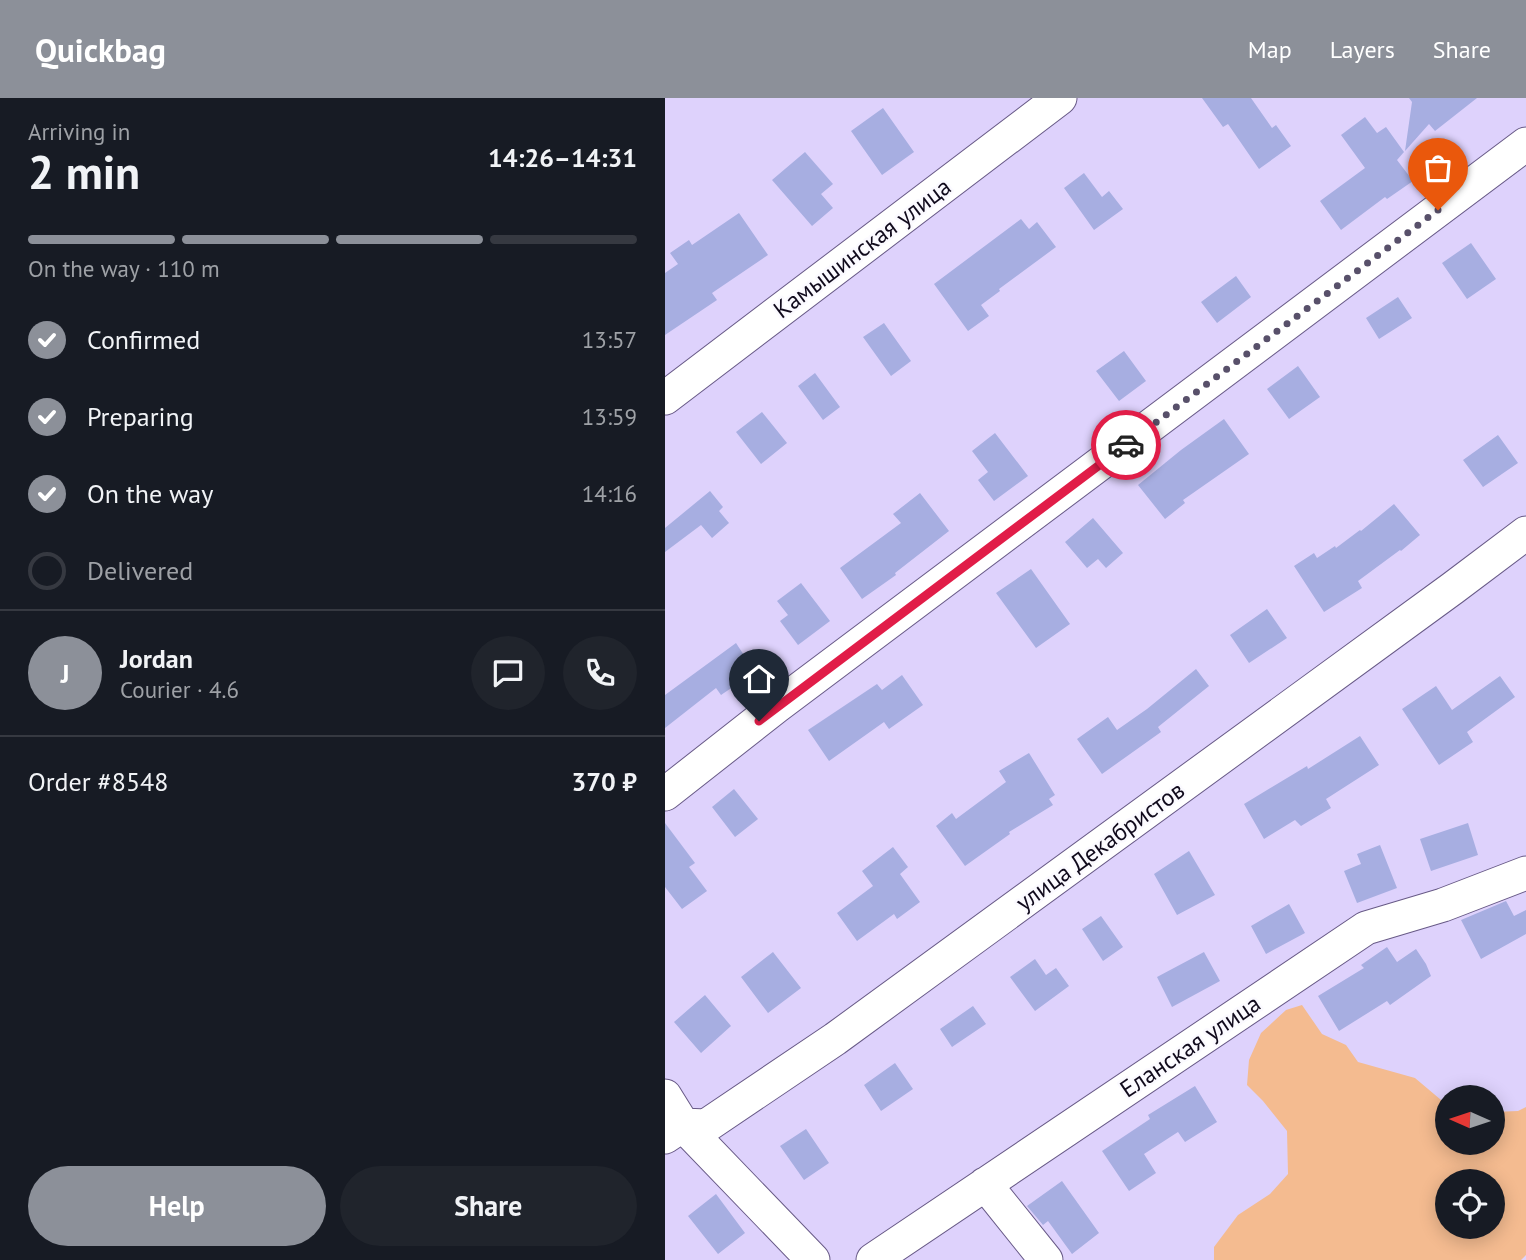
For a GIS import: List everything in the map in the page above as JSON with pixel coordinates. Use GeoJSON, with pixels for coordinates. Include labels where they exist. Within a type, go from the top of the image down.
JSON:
{"type":"FeatureCollection","features":[{"type":"Feature","properties":{"kind":"street","name":"Камышинская улица"},"geometry":{"type":"LineString","coordinates":[[665,398],[1060,98]]}},
{"type":"Feature","properties":{"kind":"street"},"geometry":{"type":"LineString","coordinates":[[665,794],[777,706],[1526,144]]}},
{"type":"Feature","properties":{"kind":"street","name":"улица Декабристов"},"geometry":{"type":"LineString","coordinates":[[674,1131],[706,1126],[835,1039],[1526,533]]}},
{"type":"Feature","properties":{"kind":"street","name":"Еланская улица"},"geometry":{"type":"LineString","coordinates":[[873,1260],[1366,928],[1443,905],[1526,873]]}},
{"type":"Feature","properties":{"kind":"street"},"geometry":{"type":"LineString","coordinates":[[665,1096],[674,1131],[813,1260]]}},
{"type":"Feature","properties":{"kind":"street"},"geometry":{"type":"LineString","coordinates":[[985,1184],[1046,1260]]}},
{"type":"Feature","properties":{"kind":"shaded area"},"geometry":{"type":"Polygon","coordinates":[[[1302,1005],[1322,1034],[1346,1045],[1358,1062],[1415,1078],[1435,1095],[1435,1155],[1505,1155],[1505,1112],[1518,1111],[1526,1107],[1526,1255],[1521,1260],[1214,1260],[1214,1247],[1238,1215],[1270,1194],[1288,1174],[1287,1131],[1247,1085],[1249,1060],[1261,1033],[1286,1010],[1302,1005]]]}},
{"type":"Feature","properties":{"kind":"building"},"geometry":{"type":"Polygon","coordinates":[[[1202,98],[1251,98],[1272,128],[1276,125],[1291,146],[1259,169],[1228,124],[1223,127],[1202,98]]]}},
{"type":"Feature","properties":{"kind":"building"},"geometry":{"type":"Polygon","coordinates":[[[1409,98],[1477,98],[1435,131],[1429,124],[1405,151],[1412,102],[1409,98]]]}},
{"type":"Feature","properties":{"kind":"building"},"geometry":{"type":"Polygon","coordinates":[[[883,108],[914,152],[882,175],[851,131],[883,108]]]}},
{"type":"Feature","properties":{"kind":"building"},"geometry":{"type":"Polygon","coordinates":[[[1365,117],[1377,133],[1386,127],[1404,152],[1397,160],[1413,181],[1387,199],[1385,197],[1341,230],[1320,201],[1365,168],[1341,135],[1365,117]]]}},
{"type":"Feature","properties":{"kind":"building"},"geometry":{"type":"Polygon","coordinates":[[[805,152],[833,184],[821,194],[833,208],[812,226],[772,180],[805,152]]]}},
{"type":"Feature","properties":{"kind":"building"},"geometry":{"type":"Polygon","coordinates":[[[1084,173],[1102,197],[1109,191],[1123,209],[1094,230],[1064,188],[1084,173]]]}},
{"type":"Feature","properties":{"kind":"building"},"geometry":{"type":"Polygon","coordinates":[[[739,213],[768,255],[712,293],[717,300],[665,335],[665,273],[678,264],[670,253],[689,240],[692,245],[739,213]]]}},
{"type":"Feature","properties":{"kind":"building"},"geometry":{"type":"Polygon","coordinates":[[[1021,219],[1029,229],[1037,222],[1056,247],[981,305],[989,316],[968,331],[934,284],[1021,219]]]}},
{"type":"Feature","properties":{"kind":"building"},"geometry":{"type":"Polygon","coordinates":[[[1471,243],[1496,279],[1467,299],[1442,263],[1471,243]]]}},
{"type":"Feature","properties":{"kind":"building"},"geometry":{"type":"Polygon","coordinates":[[[1236,276],[1251,297],[1217,323],[1201,302],[1236,276]]]}},
{"type":"Feature","properties":{"kind":"building"},"geometry":{"type":"Polygon","coordinates":[[[1398,297],[1412,318],[1379,339],[1366,318],[1398,297]]]}},
{"type":"Feature","properties":{"kind":"building"},"geometry":{"type":"Polygon","coordinates":[[[884,323],[911,361],[891,376],[863,337],[884,323]]]}},
{"type":"Feature","properties":{"kind":"building"},"geometry":{"type":"Polygon","coordinates":[[[1124,351],[1146,381],[1119,401],[1096,371],[1124,351]]]}},
{"type":"Feature","properties":{"kind":"building"},"geometry":{"type":"Polygon","coordinates":[[[1298,366],[1320,397],[1289,419],[1267,389],[1298,366]]]}},
{"type":"Feature","properties":{"kind":"building"},"geometry":{"type":"Polygon","coordinates":[[[815,373],[840,407],[823,420],[798,386],[815,373]]]}},
{"type":"Feature","properties":{"kind":"building"},"geometry":{"type":"Polygon","coordinates":[[[762,412],[787,443],[761,464],[736,432],[762,412]]]}},
{"type":"Feature","properties":{"kind":"building"},"geometry":{"type":"Polygon","coordinates":[[[1224,419],[1249,454],[1183,500],[1185,503],[1165,519],[1138,485],[1224,419]]]}},
{"type":"Feature","properties":{"kind":"building"},"geometry":{"type":"Polygon","coordinates":[[[995,433],[1028,476],[994,501],[978,480],[988,472],[972,451],[995,433]]]}},
{"type":"Feature","properties":{"kind":"building"},"geometry":{"type":"Polygon","coordinates":[[[1498,435],[1518,463],[1483,487],[1463,460],[1498,435]]]}},
{"type":"Feature","properties":{"kind":"building"},"geometry":{"type":"Polygon","coordinates":[[[710,491],[723,507],[719,511],[729,523],[712,538],[701,525],[665,552],[665,528],[710,491]]]}},
{"type":"Feature","properties":{"kind":"building"},"geometry":{"type":"Polygon","coordinates":[[[920,493],[949,531],[862,599],[840,568],[901,523],[893,514],[920,493]]]}},
{"type":"Feature","properties":{"kind":"building"},"geometry":{"type":"Polygon","coordinates":[[[1394,504],[1420,535],[1358,581],[1362,588],[1324,612],[1294,566],[1314,553],[1317,558],[1335,546],[1336,548],[1394,504]]]}},
{"type":"Feature","properties":{"kind":"building"},"geometry":{"type":"Polygon","coordinates":[[[1093,518],[1123,553],[1106,568],[1098,559],[1087,568],[1065,542],[1093,518]]]}},
{"type":"Feature","properties":{"kind":"building"},"geometry":{"type":"Polygon","coordinates":[[[1031,569],[1070,624],[1036,648],[996,593],[1031,569]]]}},
{"type":"Feature","properties":{"kind":"building"},"geometry":{"type":"Polygon","coordinates":[[[801,583],[830,621],[798,645],[780,621],[788,615],[777,601],[801,583]]]}},
{"type":"Feature","properties":{"kind":"building"},"geometry":{"type":"Polygon","coordinates":[[[1267,609],[1287,638],[1249,663],[1230,635],[1267,609]]]}},
{"type":"Feature","properties":{"kind":"building"},"geometry":{"type":"Polygon","coordinates":[[[736,643],[755,672],[721,695],[716,688],[665,728],[665,695],[736,643]]]}},
{"type":"Feature","properties":{"kind":"building"},"geometry":{"type":"Polygon","coordinates":[[[1196,669],[1209,686],[1158,727],[1161,732],[1102,774],[1077,739],[1108,717],[1117,730],[1196,669]]]}},
{"type":"Feature","properties":{"kind":"building"},"geometry":{"type":"Polygon","coordinates":[[[902,675],[923,705],[889,729],[884,722],[829,761],[808,730],[877,684],[882,690],[902,675]]]}},
{"type":"Feature","properties":{"kind":"building"},"geometry":{"type":"Polygon","coordinates":[[[1500,676],[1515,697],[1467,732],[1473,742],[1439,765],[1402,709],[1436,686],[1452,710],[1500,676]]]}},
{"type":"Feature","properties":{"kind":"building"},"geometry":{"type":"Polygon","coordinates":[[[1360,736],[1379,765],[1326,799],[1331,808],[1301,826],[1295,820],[1264,839],[1244,804],[1307,766],[1308,769],[1360,736]]]}},
{"type":"Feature","properties":{"kind":"building"},"geometry":{"type":"Polygon","coordinates":[[[1029,753],[1055,795],[1049,799],[1053,805],[1009,832],[1010,834],[965,866],[936,826],[952,813],[956,819],[1006,782],[999,771],[1029,753]]]}},
{"type":"Feature","properties":{"kind":"building"},"geometry":{"type":"Polygon","coordinates":[[[734,789],[758,819],[735,837],[712,807],[734,789]]]}},
{"type":"Feature","properties":{"kind":"building"},"geometry":{"type":"Polygon","coordinates":[[[665,823],[695,863],[689,867],[707,891],[682,909],[665,887],[665,823]]]}},
{"type":"Feature","properties":{"kind":"building"},"geometry":{"type":"Polygon","coordinates":[[[1468,823],[1478,855],[1431,871],[1420,839],[1468,823]]]}},
{"type":"Feature","properties":{"kind":"building"},"geometry":{"type":"Polygon","coordinates":[[[1380,845],[1397,888],[1357,903],[1344,871],[1361,864],[1357,854],[1380,845]]]}},
{"type":"Feature","properties":{"kind":"building"},"geometry":{"type":"Polygon","coordinates":[[[893,847],[908,867],[900,874],[920,902],[897,919],[894,914],[857,941],[837,913],[873,886],[862,871],[893,847]]]}},
{"type":"Feature","properties":{"kind":"building"},"geometry":{"type":"Polygon","coordinates":[[[1189,851],[1215,895],[1177,915],[1154,874],[1189,851]]]}},
{"type":"Feature","properties":{"kind":"building"},"geometry":{"type":"Polygon","coordinates":[[[1506,901],[1514,916],[1526,910],[1526,934],[1481,959],[1461,920],[1506,901]]]}},
{"type":"Feature","properties":{"kind":"building"},"geometry":{"type":"Polygon","coordinates":[[[1289,904],[1305,933],[1266,954],[1251,926],[1289,904]]]}},
{"type":"Feature","properties":{"kind":"building"},"geometry":{"type":"Polygon","coordinates":[[[1101,916],[1123,947],[1103,961],[1082,929],[1101,916]]]}},
{"type":"Feature","properties":{"kind":"building"},"geometry":{"type":"Polygon","coordinates":[[[1387,947],[1397,962],[1416,949],[1431,976],[1390,1005],[1387,1001],[1339,1031],[1318,996],[1364,968],[1361,965],[1387,947]]]}},
{"type":"Feature","properties":{"kind":"building"},"geometry":{"type":"Polygon","coordinates":[[[773,952],[801,988],[768,1013],[741,977],[773,952]]]}},
{"type":"Feature","properties":{"kind":"building"},"geometry":{"type":"Polygon","coordinates":[[[1204,952],[1220,981],[1172,1007],[1157,977],[1204,952]]]}},
{"type":"Feature","properties":{"kind":"building"},"geometry":{"type":"Polygon","coordinates":[[[1035,959],[1046,975],[1056,968],[1069,986],[1035,1011],[1010,977],[1035,959]]]}},
{"type":"Feature","properties":{"kind":"building"},"geometry":{"type":"Polygon","coordinates":[[[705,995],[731,1026],[701,1053],[674,1022],[705,995]]]}},
{"type":"Feature","properties":{"kind":"building"},"geometry":{"type":"Polygon","coordinates":[[[973,1006],[986,1024],[952,1047],[940,1029],[973,1006]]]}},
{"type":"Feature","properties":{"kind":"building"},"geometry":{"type":"Polygon","coordinates":[[[895,1063],[913,1089],[881,1111],[864,1085],[895,1063]]]}},
{"type":"Feature","properties":{"kind":"building"},"geometry":{"type":"Polygon","coordinates":[[[1195,1086],[1217,1122],[1185,1142],[1178,1132],[1144,1154],[1156,1173],[1129,1191],[1102,1151],[1150,1119],[1148,1115],[1195,1086]]]}},
{"type":"Feature","properties":{"kind":"building"},"geometry":{"type":"Polygon","coordinates":[[[806,1129],[829,1163],[804,1180],[780,1146],[806,1129]]]}},
{"type":"Feature","properties":{"kind":"building"},"geometry":{"type":"Polygon","coordinates":[[[1062,1181],[1099,1233],[1072,1254],[1048,1221],[1043,1225],[1027,1206],[1062,1181]]]}},
{"type":"Feature","properties":{"kind":"building"},"geometry":{"type":"Polygon","coordinates":[[[716,1194],[745,1233],[718,1254],[688,1216],[716,1194]]]}},
{"type":"Feature","properties":{"kind":"way so far"},"geometry":{"type":"LineString","coordinates":[[1126,445],[1438,210]]}},
{"type":"Feature","properties":{"kind":"route"},"geometry":{"type":"LineString","coordinates":[[759,721],[1126,445]]}}]}
